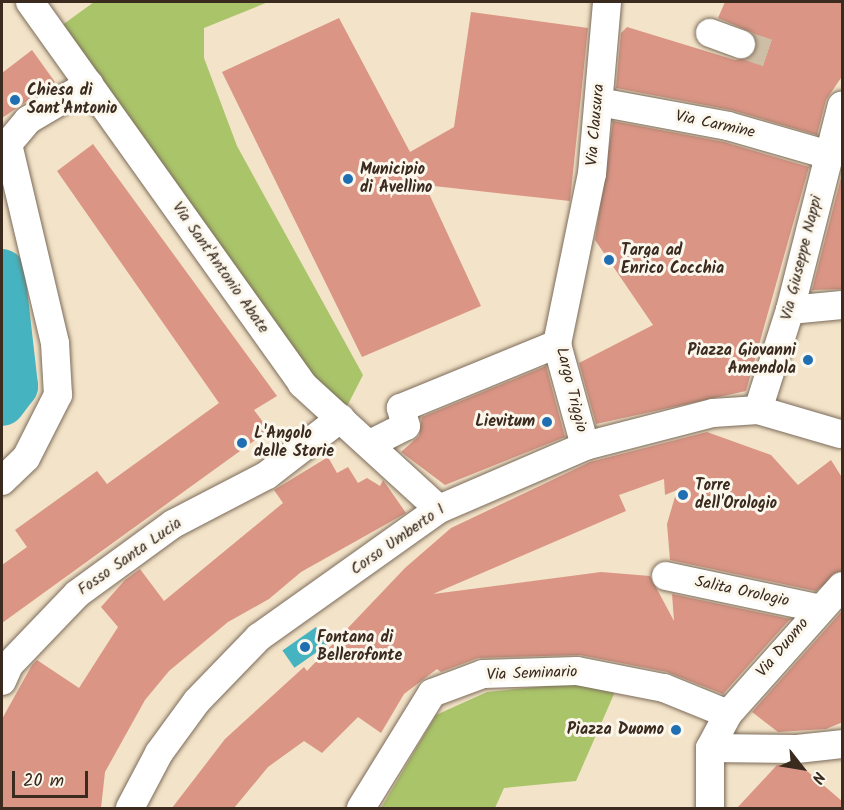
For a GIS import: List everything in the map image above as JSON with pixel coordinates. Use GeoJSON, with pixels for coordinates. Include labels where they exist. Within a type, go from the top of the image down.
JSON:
{"type":"FeatureCollection","features":[{"type":"Feature","properties":{"kind":"street","name":"Via Clausura"},"geometry":{"type":"LineString","coordinates":[[586,255],[607,2]]}},
{"type":"Feature","properties":{"kind":"street","name":"Via Sant'Antonio Abate"},"geometry":{"type":"LineString","coordinates":[[43,6],[89,84],[302,384],[439,508]]}},
{"type":"Feature","properties":{"kind":"street"},"geometry":{"type":"LineString","coordinates":[[710,33],[741,44]]}},
{"type":"Feature","properties":{"kind":"street"},"geometry":{"type":"LineString","coordinates":[[2,481],[26,458],[58,395],[55,343],[8,144],[28,120],[89,84]]}},
{"type":"Feature","properties":{"kind":"street","name":"Via Carmine"},"geometry":{"type":"LineString","coordinates":[[599,102],[728,126],[829,155]]}},
{"type":"Feature","properties":{"kind":"street","name":"Via Giuseppe Nappi"},"geometry":{"type":"LineString","coordinates":[[758,410],[790,310],[843,105]]}},
{"type":"Feature","properties":{"kind":"street","name":"Largo Triggio"},"geometry":{"type":"LineString","coordinates":[[585,446],[557,344],[586,255]]}},
{"type":"Feature","properties":{"kind":"street"},"geometry":{"type":"LineString","coordinates":[[790,310],[843,304]]}},
{"type":"Feature","properties":{"kind":"street"},"geometry":{"type":"LineString","coordinates":[[370,444],[406,426],[401,408],[557,344]]}},
{"type":"Feature","properties":{"kind":"street"},"geometry":{"type":"LineString","coordinates":[[758,410],[842,436]]}},
{"type":"Feature","properties":{"kind":"street","name":"Corso Umberto I"},"geometry":{"type":"LineString","coordinates":[[130,808],[159,753],[197,701],[259,637],[439,508],[585,446],[713,413],[758,410]]}},
{"type":"Feature","properties":{"kind":"street","name":"Fosso Santa Lucia"},"geometry":{"type":"LineString","coordinates":[[2,681],[9,665],[77,594],[173,524],[267,475],[341,417]]}},
{"type":"Feature","properties":{"kind":"street","name":"Salita Orologio"},"geometry":{"type":"LineString","coordinates":[[666,576],[817,608]]}},
{"type":"Feature","properties":{"kind":"street","name":"Via Duomo"},"geometry":{"type":"LineString","coordinates":[[710,748],[728,714],[817,608],[843,586]]}},
{"type":"Feature","properties":{"kind":"street","name":"Via Seminario"},"geometry":{"type":"LineString","coordinates":[[361,808],[432,693],[483,674],[577,671],[664,688],[728,714]]}},
{"type":"Feature","properties":{"kind":"street"},"geometry":{"type":"LineString","coordinates":[[710,808],[710,748],[843,744]]}},
{"type":"Feature","properties":{"kind":"green space"},"geometry":{"type":"Polygon","coordinates":[[[94,2],[268,2],[204,28],[204,58],[237,146],[363,375],[341,418],[54,31],[94,2]]]}},
{"type":"Feature","properties":{"kind":"green space"},"geometry":{"type":"Polygon","coordinates":[[[566,684],[612,689],[614,694],[576,781],[504,788],[495,808],[381,808],[436,715],[487,692],[566,684]]]}},
{"type":"Feature","properties":{"kind":"water","name":"Fontana di Bellerofonte"},"geometry":{"type":"Polygon","coordinates":[[[316,627],[328,644],[294,668],[282,651],[316,627]]]}},
{"type":"Feature","properties":{"kind":"building"},"geometry":{"type":"Polygon","coordinates":[[[725,2],[843,2],[843,75],[826,100],[817,135],[731,110],[616,88],[621,33],[627,27],[735,60],[751,57],[757,42],[753,33],[718,18],[725,2]]]}},
{"type":"Feature","properties":{"kind":"building","name":"Municipio di Avellino"},"geometry":{"type":"Polygon","coordinates":[[[471,12],[588,28],[570,201],[425,185],[481,306],[362,357],[222,72],[339,18],[410,152],[454,127],[471,12]]]}},
{"type":"Feature","properties":{"kind":"building","name":"Chiesa di Sant'Antonio"},"geometry":{"type":"Polygon","coordinates":[[[32,50],[55,82],[2,118],[2,73],[32,50]]]}},
{"type":"Feature","properties":{"kind":"building"},"geometry":{"type":"Polygon","coordinates":[[[613,121],[724,142],[809,167],[746,391],[596,424],[579,363],[653,325],[595,240],[613,121]]]}},
{"type":"Feature","properties":{"kind":"building"},"geometry":{"type":"Polygon","coordinates":[[[93,144],[277,396],[254,410],[269,430],[2,623],[2,565],[27,547],[15,530],[97,471],[107,484],[219,403],[57,171],[93,144]]]}},
{"type":"Feature","properties":{"kind":"building"},"geometry":{"type":"Polygon","coordinates":[[[843,170],[843,289],[812,290],[843,170]]]}},
{"type":"Feature","properties":{"kind":"building"},"geometry":{"type":"Polygon","coordinates":[[[546,366],[565,437],[445,485],[401,452],[419,436],[422,417],[546,366]]]}},
{"type":"Feature","properties":{"kind":"building"},"geometry":{"type":"Polygon","coordinates":[[[707,432],[771,455],[798,485],[831,460],[843,479],[843,570],[816,591],[670,560],[667,524],[677,490],[665,495],[664,479],[619,495],[626,511],[433,594],[601,572],[650,576],[674,621],[672,594],[790,619],[723,694],[667,672],[580,655],[478,658],[441,672],[437,669],[404,694],[381,733],[358,717],[322,753],[304,741],[268,767],[234,808],[172,808],[225,739],[304,667],[307,671],[405,568],[451,528],[590,462],[707,432]]]}},
{"type":"Feature","properties":{"kind":"building"},"geometry":{"type":"Polygon","coordinates":[[[328,457],[337,473],[348,467],[358,483],[367,478],[380,486],[383,480],[406,513],[301,572],[269,599],[228,622],[169,671],[145,700],[105,772],[101,808],[2,808],[2,719],[32,665],[37,660],[79,688],[118,627],[101,607],[125,580],[140,569],[164,601],[283,503],[274,490],[328,457]]]}},
{"type":"Feature","properties":{"kind":"building"},"geometry":{"type":"Polygon","coordinates":[[[843,610],[843,722],[826,729],[778,732],[752,712],[843,610]]]}},
{"type":"Feature","properties":{"kind":"building"},"geometry":{"type":"Polygon","coordinates":[[[777,765],[800,765],[843,802],[843,808],[737,808],[777,765]]]}},
{"type":"Feature","properties":{"kind":"waterway"},"geometry":{"type":"LineString","coordinates":[[2,272],[15,386],[2,403]]}},
{"type":"Feature","properties":{"kind":"tunnel"},"geometry":{"type":"LineString","coordinates":[[741,44],[780,57]]}},
{"type":"Feature","properties":{"kind":"place","name":"Chiesa di Sant'Antonio"},"geometry":{"type":"Point","coordinates":[15,100]}},
{"type":"Feature","properties":{"kind":"place","name":"Municipio di Avellino"},"geometry":{"type":"Point","coordinates":[348,179]}},
{"type":"Feature","properties":{"kind":"place","name":"Targa ad Enrico Cocchia"},"geometry":{"type":"Point","coordinates":[609,260]}},
{"type":"Feature","properties":{"kind":"place","name":"Piazza Giovanni Amendola"},"geometry":{"type":"Point","coordinates":[808,360]}},
{"type":"Feature","properties":{"kind":"place","name":"Lievitum"},"geometry":{"type":"Point","coordinates":[547,422]}},
{"type":"Feature","properties":{"kind":"place","name":"L'Angolo delle Storie"},"geometry":{"type":"Point","coordinates":[242,443]}},
{"type":"Feature","properties":{"kind":"place","name":"Torre dell'Orologio"},"geometry":{"type":"Point","coordinates":[683,495]}},
{"type":"Feature","properties":{"kind":"place","name":"Fontana di Bellerofonte"},"geometry":{"type":"Point","coordinates":[305,647]}},
{"type":"Feature","properties":{"kind":"place","name":"Piazza Duomo"},"geometry":{"type":"Point","coordinates":[676,730]}}]}
